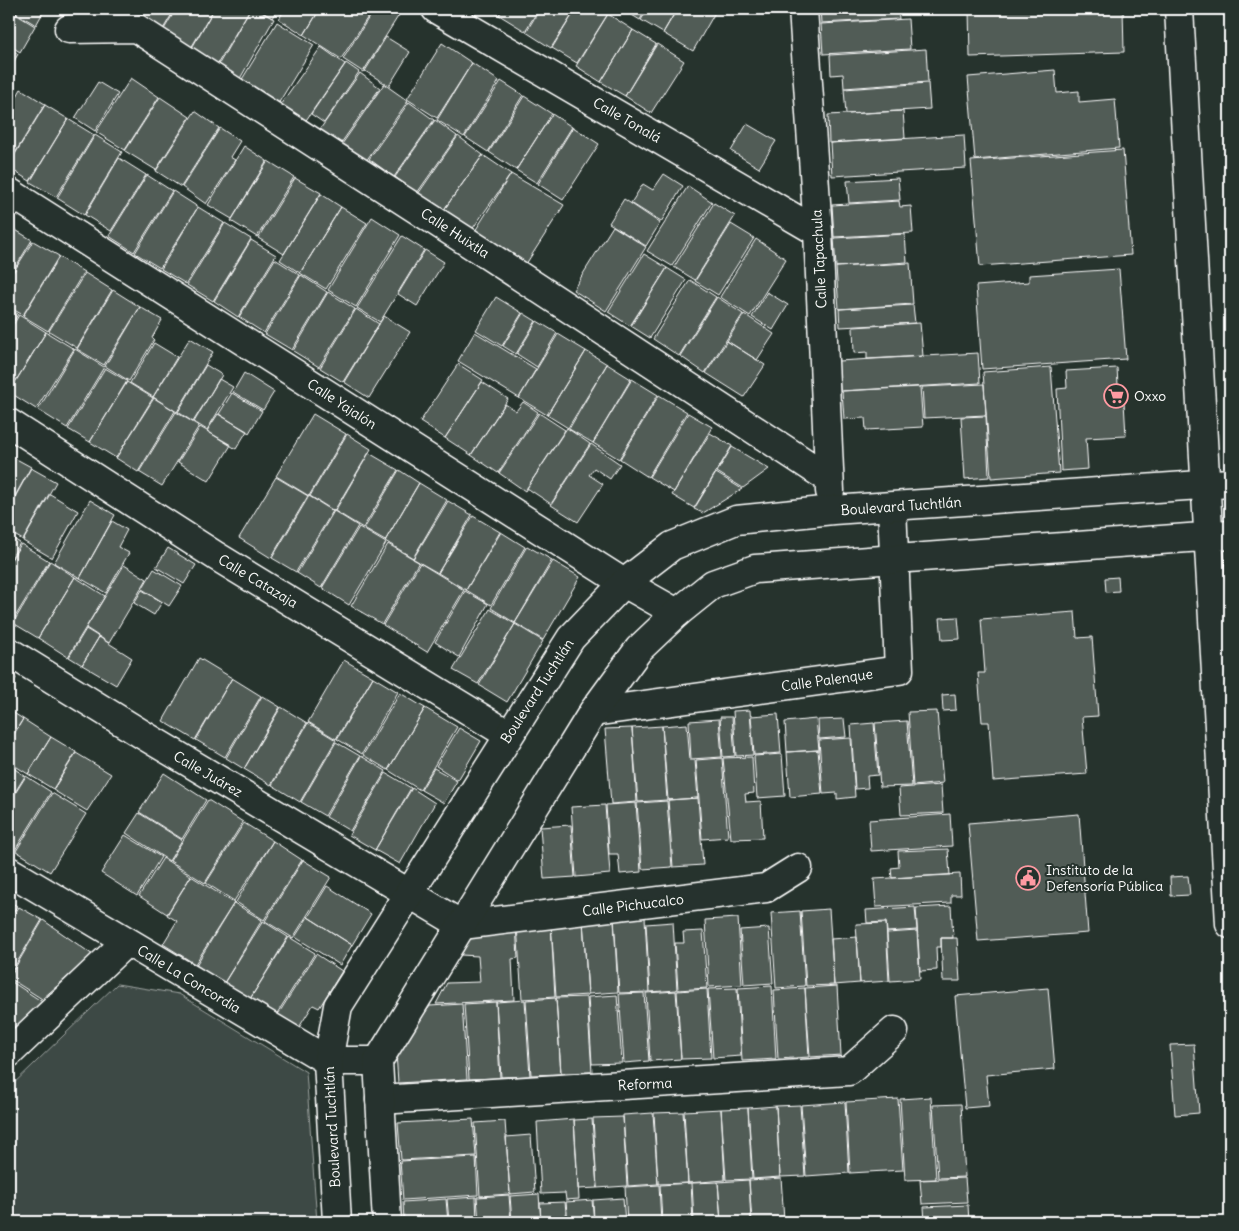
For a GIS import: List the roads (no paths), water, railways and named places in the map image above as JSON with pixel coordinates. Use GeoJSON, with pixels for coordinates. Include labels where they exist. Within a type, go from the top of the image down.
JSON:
{"type":"FeatureCollection","features":[{"type":"Feature","properties":{"kind":"street","name":"Calle Tonalá"},"geometry":{"type":"LineString","coordinates":[[436,9],[818,232]]}},
{"type":"Feature","properties":{"kind":"street","name":"Calle Tapachula"},"geometry":{"type":"LineString","coordinates":[[803,9],[818,232],[828,478],[832,510]]}},
{"type":"Feature","properties":{"kind":"street"},"geometry":{"type":"LineString","coordinates":[[1179,9],[1218,484],[1230,924]]}},
{"type":"Feature","properties":{"kind":"street","name":"Calle Huixtla"},"geometry":{"type":"LineString","coordinates":[[69,29],[136,28],[828,478]]}},
{"type":"Feature","properties":{"kind":"street","name":"Calle Yajalón"},"geometry":{"type":"LineString","coordinates":[[9,192],[624,583],[677,613]]}},
{"type":"Feature","properties":{"kind":"street","name":"Calle Catazaja"},"geometry":{"type":"LineString","coordinates":[[9,423],[216,556],[509,735]]}},
{"type":"Feature","properties":{"kind":"street","name":"Boulevard Tuchtlán"},"geometry":{"type":"LineString","coordinates":[[337,1222],[328,1061],[338,1006],[571,638],[624,583],[672,546],[736,520],[832,510],[1218,484]]}},
{"type":"Feature","properties":{"kind":"street","name":"Calle Palenque"},"geometry":{"type":"LineString","coordinates":[[593,712],[899,670],[892,507]]}},
{"type":"Feature","properties":{"kind":"street"},"geometry":{"type":"LineString","coordinates":[[388,1222],[378,1062],[593,712],[639,649],[677,613],[713,584],[755,569],[894,557],[1219,535]]}},
{"type":"Feature","properties":{"kind":"street","name":"Calle Juárez"},"geometry":{"type":"LineString","coordinates":[[9,652],[145,736],[410,892],[462,925]]}},
{"type":"Feature","properties":{"kind":"street","name":"Calle Pichucalco"},"geometry":{"type":"LineString","coordinates":[[462,925],[766,888],[798,868]]}},
{"type":"Feature","properties":{"kind":"street","name":"Calle La Concordia"},"geometry":{"type":"LineString","coordinates":[[9,871],[328,1061],[378,1062]]}},
{"type":"Feature","properties":{"kind":"street"},"geometry":{"type":"LineString","coordinates":[[9,1053],[126,942]]}},
{"type":"Feature","properties":{"kind":"street","name":"Reforma"},"geometry":{"type":"LineString","coordinates":[[380,1100],[849,1071],[894,1031]]}},
{"type":"Feature","properties":{"kind":"place","name":"Oxxo"},"geometry":{"type":"Point","coordinates":[1116,396]}},
{"type":"Feature","properties":{"kind":"place","name":"Instituto de la Defensoría Pública"},"geometry":{"type":"Point","coordinates":[1028,878]}}]}
